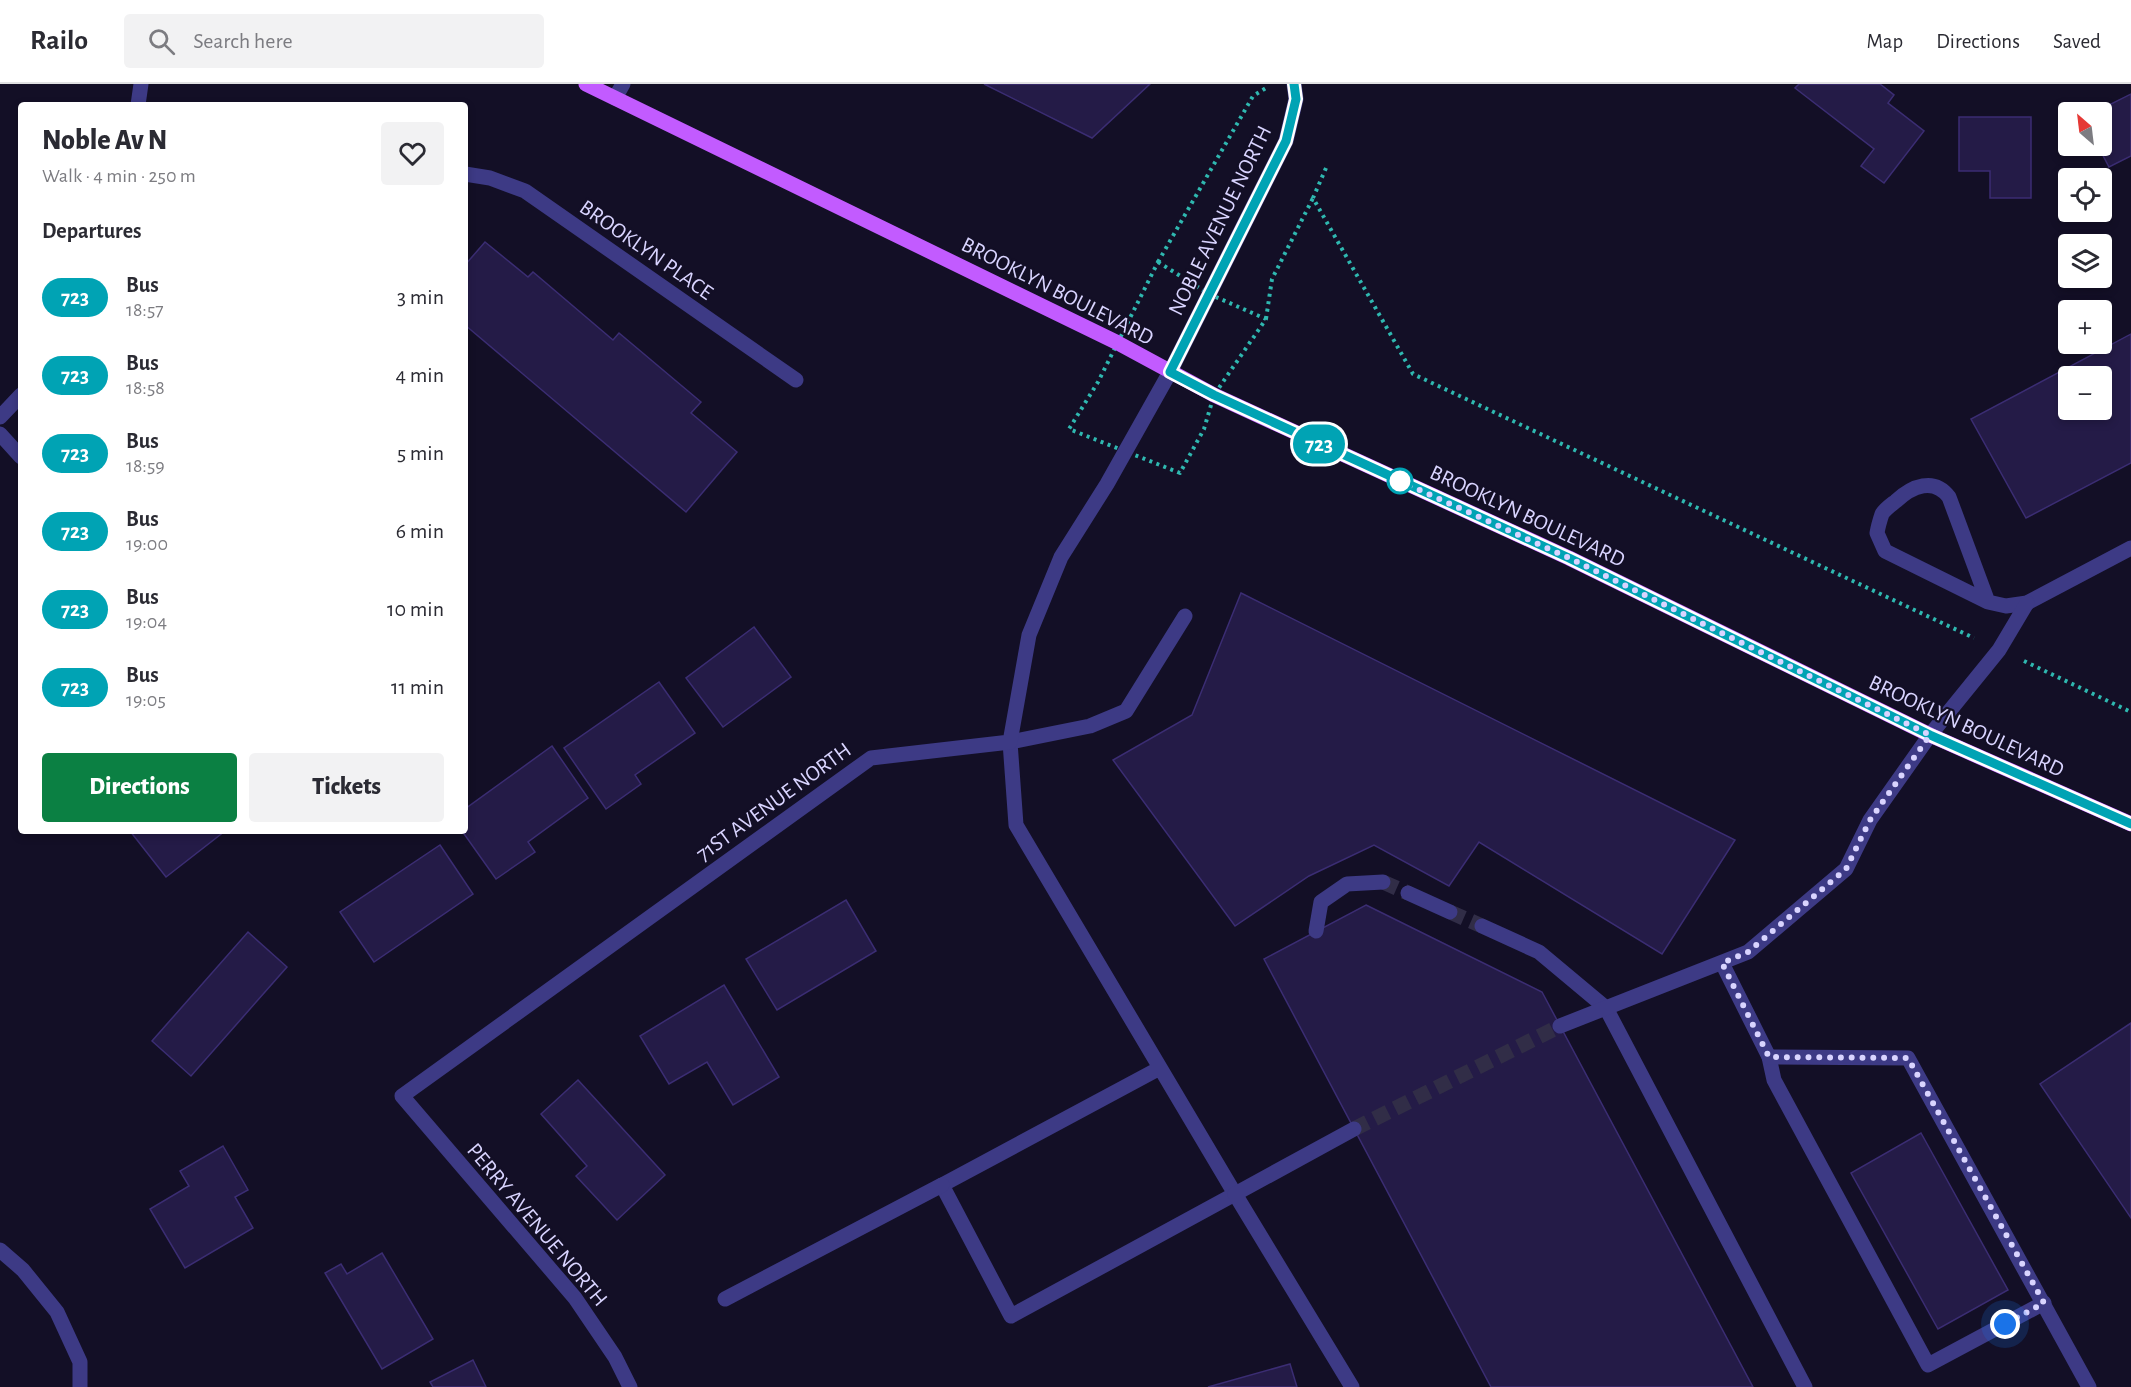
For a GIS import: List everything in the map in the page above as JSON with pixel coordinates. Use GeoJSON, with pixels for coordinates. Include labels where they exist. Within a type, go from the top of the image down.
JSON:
{"type":"FeatureCollection","features":[{"type":"Feature","properties":{"kind":"main road","name":"BROOKLYN BOULEVARD"},"geometry":{"type":"LineString","coordinates":[[586,84],[1116,342],[1214,395],[1569,558],[1930,735],[2131,824]]}},
{"type":"Feature","properties":{"kind":"street"},"geometry":{"type":"LineString","coordinates":[[138,102],[141,84]]}},
{"type":"Feature","properties":{"kind":"street"},"geometry":{"type":"LineString","coordinates":[[615,98],[623,84]]}},
{"type":"Feature","properties":{"kind":"street","name":"NOBLE AVENUE NORTH"},"geometry":{"type":"LineString","coordinates":[[1170,372],[1286,141],[1296,99],[1294,84]]}},
{"type":"Feature","properties":{"kind":"street","name":"BROOKLYN PLACE"},"geometry":{"type":"LineString","coordinates":[[468,174],[490,178],[525,191],[796,380]]}},
{"type":"Feature","properties":{"kind":"street"},"geometry":{"type":"LineString","coordinates":[[1170,372],[1107,483],[1060,557],[1029,635],[1010,742],[1016,825],[1352,1387]]}},
{"type":"Feature","properties":{"kind":"street"},"geometry":{"type":"LineString","coordinates":[[0,417],[18,398]]}},
{"type":"Feature","properties":{"kind":"street"},"geometry":{"type":"LineString","coordinates":[[0,435],[18,454]]}},
{"type":"Feature","properties":{"kind":"street"},"geometry":{"type":"LineString","coordinates":[[1988,602],[1949,497],[1942,488],[1932,484],[1920,485],[1902,495],[1883,513],[1877,533],[1885,551],[1988,602],[2006,606],[2027,603],[2131,548]]}},
{"type":"Feature","properties":{"kind":"street"},"geometry":{"type":"LineString","coordinates":[[1560,1026],[1748,952],[1846,869],[1870,820],[1930,735],[1999,650],[2027,603]]}},
{"type":"Feature","properties":{"kind":"street","name":"71ST AVENUE NORTH"},"geometry":{"type":"LineString","coordinates":[[402,1096],[871,758],[1010,742],[1090,726],[1126,711],[1185,615]]}},
{"type":"Feature","properties":{"kind":"street"},"geometry":{"type":"LineString","coordinates":[[1316,931],[1321,902],[1347,884],[1383,882]]}},
{"type":"Feature","properties":{"kind":"street"},"geometry":{"type":"LineString","coordinates":[[1408,893],[1450,912]]}},
{"type":"Feature","properties":{"kind":"street"},"geometry":{"type":"LineString","coordinates":[[1482,926],[1539,951],[1606,1008],[1805,1387]]}},
{"type":"Feature","properties":{"kind":"street"},"geometry":{"type":"LineString","coordinates":[[1722,963],[1769,1057],[1774,1080],[1928,1365],[2044,1303]]}},
{"type":"Feature","properties":{"kind":"street"},"geometry":{"type":"LineString","coordinates":[[1769,1057],[1908,1058],[2089,1387]]}},
{"type":"Feature","properties":{"kind":"street"},"geometry":{"type":"LineString","coordinates":[[725,1299],[1160,1068]]}},
{"type":"Feature","properties":{"kind":"street","name":"PERRY AVENUE NORTH"},"geometry":{"type":"LineString","coordinates":[[402,1096],[575,1298],[615,1357],[630,1387]]}},
{"type":"Feature","properties":{"kind":"street"},"geometry":{"type":"LineString","coordinates":[[942,1185],[1011,1316],[1354,1129]]}},
{"type":"Feature","properties":{"kind":"street"},"geometry":{"type":"LineString","coordinates":[[0,1250],[23,1270],[57,1312],[80,1362],[81,1387]]}},
{"type":"Feature","properties":{"kind":"path"},"geometry":{"type":"LineString","coordinates":[[1158,262],[1253,96],[1272,84]]}},
{"type":"Feature","properties":{"kind":"path"},"geometry":{"type":"LineString","coordinates":[[1266,319],[1272,279],[1314,198],[1326,168]]}},
{"type":"Feature","properties":{"kind":"path"},"geometry":{"type":"LineString","coordinates":[[1314,198],[1413,374],[2131,712]]}},
{"type":"Feature","properties":{"kind":"building"},"geometry":{"type":"Polygon","coordinates":[[[984,84],[1150,84],[1092,138],[984,84]]]}},
{"type":"Feature","properties":{"kind":"building"},"geometry":{"type":"Polygon","coordinates":[[[1799,84],[1880,84],[1894,95],[1888,103],[1924,131],[1884,183],[1861,166],[1874,149],[1795,88],[1799,84]]]}},
{"type":"Feature","properties":{"kind":"building"},"geometry":{"type":"Polygon","coordinates":[[[2131,94],[2131,156],[2109,167],[2103,156],[2112,156],[2112,104],[2131,94]]]}},
{"type":"Feature","properties":{"kind":"building"},"geometry":{"type":"Polygon","coordinates":[[[1959,117],[2031,117],[2031,198],[1990,198],[1990,171],[1959,171],[1959,117]]]}},
{"type":"Feature","properties":{"kind":"building"},"geometry":{"type":"Polygon","coordinates":[[[485,242],[528,277],[533,272],[613,340],[619,333],[701,402],[691,413],[737,452],[686,512],[468,328],[468,262],[485,242]]]}},
{"type":"Feature","properties":{"kind":"building"},"geometry":{"type":"Polygon","coordinates":[[[2131,334],[2131,463],[2026,518],[1971,419],[2058,373],[2058,420],[2112,420],[2112,366],[2071,366],[2093,354],[2112,354],[2112,344],[2131,334]]]}},
{"type":"Feature","properties":{"kind":"building"},"geometry":{"type":"Polygon","coordinates":[[[1241,593],[1735,840],[1662,954],[1479,842],[1449,886],[1374,845],[1309,876],[1235,926],[1113,760],[1192,715],[1241,593]]]}},
{"type":"Feature","properties":{"kind":"building"},"geometry":{"type":"Polygon","coordinates":[[[754,627],[791,677],[723,727],[686,678],[754,627]]]}},
{"type":"Feature","properties":{"kind":"building"},"geometry":{"type":"Polygon","coordinates":[[[659,682],[695,733],[635,775],[641,784],[606,809],[564,748],[659,682]]]}},
{"type":"Feature","properties":{"kind":"building"},"geometry":{"type":"Polygon","coordinates":[[[552,746],[588,798],[528,842],[535,852],[496,879],[464,834],[468,834],[468,807],[552,746]]]}},
{"type":"Feature","properties":{"kind":"building"},"geometry":{"type":"Polygon","coordinates":[[[132,834],[221,834],[166,877],[132,834]]]}},
{"type":"Feature","properties":{"kind":"building"},"geometry":{"type":"Polygon","coordinates":[[[440,845],[473,894],[374,962],[340,912],[440,845]]]}},
{"type":"Feature","properties":{"kind":"building"},"geometry":{"type":"Polygon","coordinates":[[[846,900],[876,951],[777,1010],[746,959],[846,900]]]}},
{"type":"Feature","properties":{"kind":"building"},"geometry":{"type":"Polygon","coordinates":[[[1366,905],[1542,992],[1753,1387],[1491,1387],[1264,959],[1366,905]]]}},
{"type":"Feature","properties":{"kind":"building"},"geometry":{"type":"Polygon","coordinates":[[[248,932],[287,967],[191,1076],[152,1041],[248,932]]]}},
{"type":"Feature","properties":{"kind":"building"},"geometry":{"type":"Polygon","coordinates":[[[724,985],[779,1077],[733,1105],[707,1062],[669,1084],[640,1036],[724,985]]]}},
{"type":"Feature","properties":{"kind":"building"},"geometry":{"type":"Polygon","coordinates":[[[2131,1023],[2131,1218],[2040,1084],[2131,1023]]]}},
{"type":"Feature","properties":{"kind":"building"},"geometry":{"type":"Polygon","coordinates":[[[578,1080],[665,1175],[617,1220],[576,1176],[587,1166],[541,1114],[578,1080]]]}},
{"type":"Feature","properties":{"kind":"building"},"geometry":{"type":"Polygon","coordinates":[[[1921,1133],[2008,1290],[1938,1329],[1851,1173],[1921,1133]]]}},
{"type":"Feature","properties":{"kind":"building"},"geometry":{"type":"Polygon","coordinates":[[[223,1146],[248,1190],[235,1197],[253,1228],[185,1268],[150,1209],[189,1186],[180,1171],[223,1146]]]}},
{"type":"Feature","properties":{"kind":"building"},"geometry":{"type":"Polygon","coordinates":[[[382,1253],[433,1339],[382,1369],[325,1273],[341,1264],[347,1274],[382,1253]]]}},
{"type":"Feature","properties":{"kind":"building"},"geometry":{"type":"Polygon","coordinates":[[[473,1360],[486,1387],[433,1387],[430,1382],[473,1360]]]}},
{"type":"Feature","properties":{"kind":"building"},"geometry":{"type":"Polygon","coordinates":[[[1290,1364],[1297,1387],[1208,1387],[1290,1364]]]}},
{"type":"Feature","properties":{"kind":"tunnel"},"geometry":{"type":"LineString","coordinates":[[1383,882],[1408,893]]}},
{"type":"Feature","properties":{"kind":"tunnel"},"geometry":{"type":"LineString","coordinates":[[1450,912],[1482,926]]}},
{"type":"Feature","properties":{"kind":"tunnel"},"geometry":{"type":"LineString","coordinates":[[1354,1129],[1560,1026]]}},
{"type":"Feature","properties":{"kind":"bus line","name":"723"},"geometry":{"type":"LineString","coordinates":[[1294,84],[1296,99],[1286,141],[1170,372],[1214,395],[1569,558],[1930,735],[2131,824]]}},
{"type":"Feature","properties":{"kind":"route"},"geometry":{"type":"LineString","coordinates":[[1400,481],[1569,558],[1930,735],[1870,820],[1846,869],[1748,952],[1722,963],[1769,1057],[1908,1058],[2044,1303],[2005,1324]]}}]}
